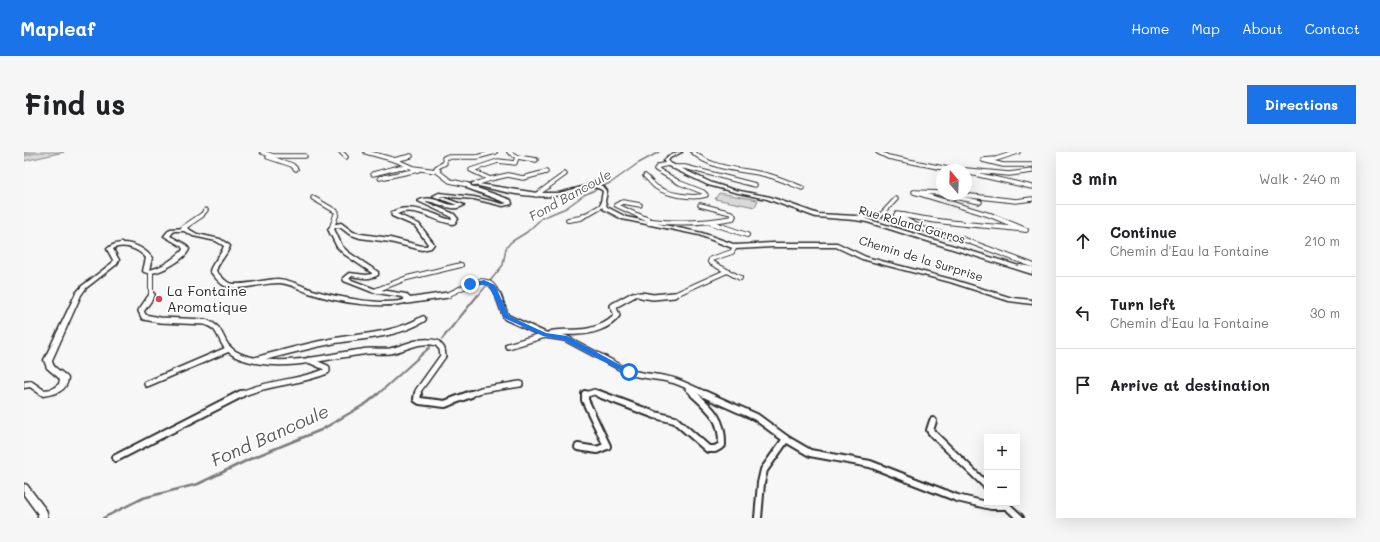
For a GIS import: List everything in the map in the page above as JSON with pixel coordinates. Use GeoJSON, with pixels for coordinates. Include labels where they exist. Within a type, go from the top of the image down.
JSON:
{"type":"FeatureCollection","features":[{"type":"Feature","properties":{"kind":"main road"},"geometry":{"type":"LineString","coordinates":[[670,165],[666,161],[669,157],[680,152]]}},
{"type":"Feature","properties":{"kind":"main road","name":"Rue Roland Garros"},"geometry":{"type":"LineString","coordinates":[[670,165],[710,184],[763,197],[813,214],[831,217],[855,218],[1032,270]]}},
{"type":"Feature","properties":{"kind":"main road"},"geometry":{"type":"LineString","coordinates":[[468,185],[475,184],[516,193],[536,195],[560,194],[589,186],[598,187],[605,191],[603,205]]}},
{"type":"Feature","properties":{"kind":"main road"},"geometry":{"type":"LineString","coordinates":[[24,384],[31,384],[43,393],[54,391],[62,386],[64,378],[50,369],[47,365],[48,360],[78,294],[95,278],[114,264],[116,260],[110,249],[116,245],[125,245],[146,254],[149,258],[146,271],[152,272],[185,252],[185,247],[167,236],[172,230],[183,228],[192,234],[225,244],[227,246],[225,251],[216,261],[213,271],[226,284],[234,286],[286,282],[310,290],[347,299],[396,304],[407,300],[407,298],[404,295],[374,291],[346,280],[346,278],[351,274],[370,277],[373,276],[375,272],[346,253],[340,247],[331,229],[332,227],[341,225],[352,233],[360,236],[390,240],[422,248],[429,247],[431,244],[420,227],[394,215],[394,213],[398,210],[405,210],[434,216],[445,221],[455,221],[452,215],[420,201],[429,200],[454,207],[459,207],[462,205],[435,196],[439,194],[474,198],[503,205],[510,204],[510,201],[469,187],[468,185]]}},
{"type":"Feature","properties":{"kind":"main road","name":"Chemin de la Surprise"},"geometry":{"type":"LineString","coordinates":[[603,205],[616,215],[700,234],[735,247],[774,245],[837,245],[864,258],[952,280],[1011,300],[1032,302]]}},
{"type":"Feature","properties":{"kind":"main road"},"geometry":{"type":"LineString","coordinates":[[24,488],[43,513],[43,518]]}},
{"type":"Feature","properties":{"kind":"street"},"geometry":{"type":"LineString","coordinates":[[341,152],[346,157]]}},
{"type":"Feature","properties":{"kind":"street"},"geometry":{"type":"LineString","coordinates":[[366,152],[420,169]]}},
{"type":"Feature","properties":{"kind":"street"},"geometry":{"type":"LineString","coordinates":[[458,156],[466,152]]}},
{"type":"Feature","properties":{"kind":"street"},"geometry":{"type":"LineString","coordinates":[[440,173],[437,167],[445,163],[444,157],[477,157],[495,152]]}},
{"type":"Feature","properties":{"kind":"street"},"geometry":{"type":"LineString","coordinates":[[509,152],[517,157],[536,160]]}},
{"type":"Feature","properties":{"kind":"street"},"geometry":{"type":"LineString","coordinates":[[692,152],[700,158],[728,168],[769,176],[802,188]]}},
{"type":"Feature","properties":{"kind":"street"},"geometry":{"type":"LineString","coordinates":[[878,152],[888,157],[936,167]]}},
{"type":"Feature","properties":{"kind":"street"},"geometry":{"type":"LineString","coordinates":[[1018,152],[996,159],[983,160],[1002,165],[1032,165]]}},
{"type":"Feature","properties":{"kind":"street"},"geometry":{"type":"LineString","coordinates":[[264,153],[273,156],[305,156]]}},
{"type":"Feature","properties":{"kind":"street"},"geometry":{"type":"LineString","coordinates":[[264,153],[266,157],[292,165],[296,169]]}},
{"type":"Feature","properties":{"kind":"street"},"geometry":{"type":"LineString","coordinates":[[446,154],[450,156]]}},
{"type":"Feature","properties":{"kind":"street"},"geometry":{"type":"LineString","coordinates":[[393,160],[411,156]]}},
{"type":"Feature","properties":{"kind":"street"},"geometry":{"type":"LineString","coordinates":[[490,179],[489,177],[471,170],[498,161],[514,164],[517,157]]}},
{"type":"Feature","properties":{"kind":"street"},"geometry":{"type":"LineString","coordinates":[[645,176],[656,187],[662,190],[700,197],[706,195],[703,192],[686,187],[656,170],[659,166],[670,165],[685,167],[755,185]]}},
{"type":"Feature","properties":{"kind":"street"},"geometry":{"type":"LineString","coordinates":[[373,174],[400,167],[434,170],[450,180],[468,185]]}},
{"type":"Feature","properties":{"kind":"street"},"geometry":{"type":"LineString","coordinates":[[380,178],[420,169]]}},
{"type":"Feature","properties":{"kind":"street"},"geometry":{"type":"LineString","coordinates":[[972,171],[981,170],[1009,174],[1032,171]]}},
{"type":"Feature","properties":{"kind":"street"},"geometry":{"type":"LineString","coordinates":[[475,184],[510,175],[523,178],[531,174],[542,174],[546,172]]}},
{"type":"Feature","properties":{"kind":"street"},"geometry":{"type":"LineString","coordinates":[[972,173],[1032,187]]}},
{"type":"Feature","properties":{"kind":"street"},"geometry":{"type":"LineString","coordinates":[[536,195],[565,174]]}},
{"type":"Feature","properties":{"kind":"street"},"geometry":{"type":"LineString","coordinates":[[980,202],[935,193],[914,192],[984,212],[1023,228],[1026,231]]}},
{"type":"Feature","properties":{"kind":"street"},"geometry":{"type":"LineString","coordinates":[[972,196],[1016,201],[1032,199]]}},
{"type":"Feature","properties":{"kind":"street"},"geometry":{"type":"LineString","coordinates":[[313,198],[337,212],[332,227]]}},
{"type":"Feature","properties":{"kind":"street"},"geometry":{"type":"LineString","coordinates":[[855,218],[880,216],[896,199]]}},
{"type":"Feature","properties":{"kind":"street"},"geometry":{"type":"LineString","coordinates":[[640,205],[623,202],[616,205],[650,222],[678,225],[712,223],[733,218],[734,215],[700,205]]}},
{"type":"Feature","properties":{"kind":"street"},"geometry":{"type":"LineString","coordinates":[[568,220],[581,218],[603,205]]}},
{"type":"Feature","properties":{"kind":"street"},"geometry":{"type":"LineString","coordinates":[[183,228],[202,216],[206,210]]}},
{"type":"Feature","properties":{"kind":"street"},"geometry":{"type":"LineString","coordinates":[[1032,232],[978,224],[925,220],[895,214],[923,229],[965,240],[1032,265]]}},
{"type":"Feature","properties":{"kind":"street"},"geometry":{"type":"LineString","coordinates":[[712,223],[747,235]]}},
{"type":"Feature","properties":{"kind":"street"},"geometry":{"type":"LineString","coordinates":[[735,247],[732,252],[710,261],[712,265],[740,278]]}},
{"type":"Feature","properties":{"kind":"street"},"geometry":{"type":"LineString","coordinates":[[374,291],[407,278],[461,265]]}},
{"type":"Feature","properties":{"kind":"street"},"geometry":{"type":"LineString","coordinates":[[152,272],[152,295],[141,311],[144,317],[160,320],[206,322],[213,324],[220,330],[229,349],[234,353],[260,362],[282,363],[360,352],[389,351],[405,346],[430,342],[436,343],[440,346],[443,350],[443,356],[418,391],[417,399],[420,401],[446,404],[465,395],[487,389],[520,384]]}},
{"type":"Feature","properties":{"kind":"street"},"geometry":{"type":"LineString","coordinates":[[508,346],[556,332],[588,331],[614,320],[617,315],[613,306],[632,295],[638,293],[653,297],[674,295],[725,272]]}},
{"type":"Feature","properties":{"kind":"street"},"geometry":{"type":"LineString","coordinates":[[407,300],[444,296],[470,284],[480,282],[492,285],[506,317],[547,335],[565,338],[634,374],[640,376],[663,377],[685,385],[756,417],[786,439],[810,453],[870,464],[957,498],[984,504]]}},
{"type":"Feature","properties":{"kind":"street"},"geometry":{"type":"LineString","coordinates":[[254,360],[323,343],[399,329],[423,319]]}},
{"type":"Feature","properties":{"kind":"street"},"geometry":{"type":"LineString","coordinates":[[147,384],[229,349]]}},
{"type":"Feature","properties":{"kind":"street"},"geometry":{"type":"LineString","coordinates":[[116,458],[248,391],[292,382],[327,371],[327,368],[308,360]]}},
{"type":"Feature","properties":{"kind":"street"},"geometry":{"type":"LineString","coordinates":[[578,447],[597,451],[604,449],[606,446],[584,400],[585,394],[590,392],[655,415],[675,420],[682,424],[708,449],[712,450],[719,448],[722,445],[722,441],[719,420],[685,385]]}},
{"type":"Feature","properties":{"kind":"street"},"geometry":{"type":"LineString","coordinates":[[933,421],[930,430],[933,434],[984,483]]}},
{"type":"Feature","properties":{"kind":"street"},"geometry":{"type":"LineString","coordinates":[[758,518],[761,483],[764,470],[786,439]]}},
{"type":"Feature","properties":{"kind":"street"},"geometry":{"type":"LineString","coordinates":[[1007,506],[1020,518]]}},
{"type":"Feature","properties":{"kind":"shaded area"},"geometry":{"type":"Polygon","coordinates":[[[24,152],[64,152],[24,161],[24,152]]]}},
{"type":"Feature","properties":{"kind":"shaded area"},"geometry":{"type":"Polygon","coordinates":[[[719,193],[758,200],[755,207],[715,199],[719,193]]]}},
{"type":"Feature","properties":{"kind":"waterway"},"geometry":{"type":"LineString","coordinates":[[24,155],[38,152]]}},
{"type":"Feature","properties":{"kind":"waterway","name":"Fond Bancoule"},"geometry":{"type":"LineString","coordinates":[[478,296],[503,265],[506,248],[511,242],[527,232],[542,218],[566,208],[584,195],[612,182],[637,164],[659,152]]}},
{"type":"Feature","properties":{"kind":"waterway","name":"Fond Bancoule"},"geometry":{"type":"LineString","coordinates":[[442,339],[478,295]]}},
{"type":"Feature","properties":{"kind":"waterway","name":"Fond Bancoule"},"geometry":{"type":"LineString","coordinates":[[377,395],[430,347]]}},
{"type":"Feature","properties":{"kind":"waterway","name":"Fond Bancoule"},"geometry":{"type":"LineString","coordinates":[[103,518],[143,498],[198,484],[252,458],[321,430],[367,403],[378,394]]}},
{"type":"Feature","properties":{"kind":"place","name":"La Fontaine Aromatique"},"geometry":{"type":"Point","coordinates":[159,299]}},
{"type":"Feature","properties":{"kind":"route"},"geometry":{"type":"LineString","coordinates":[[470,284],[475,282],[484,282],[492,285],[506,317],[545,335],[565,338],[629,372]]}}]}
